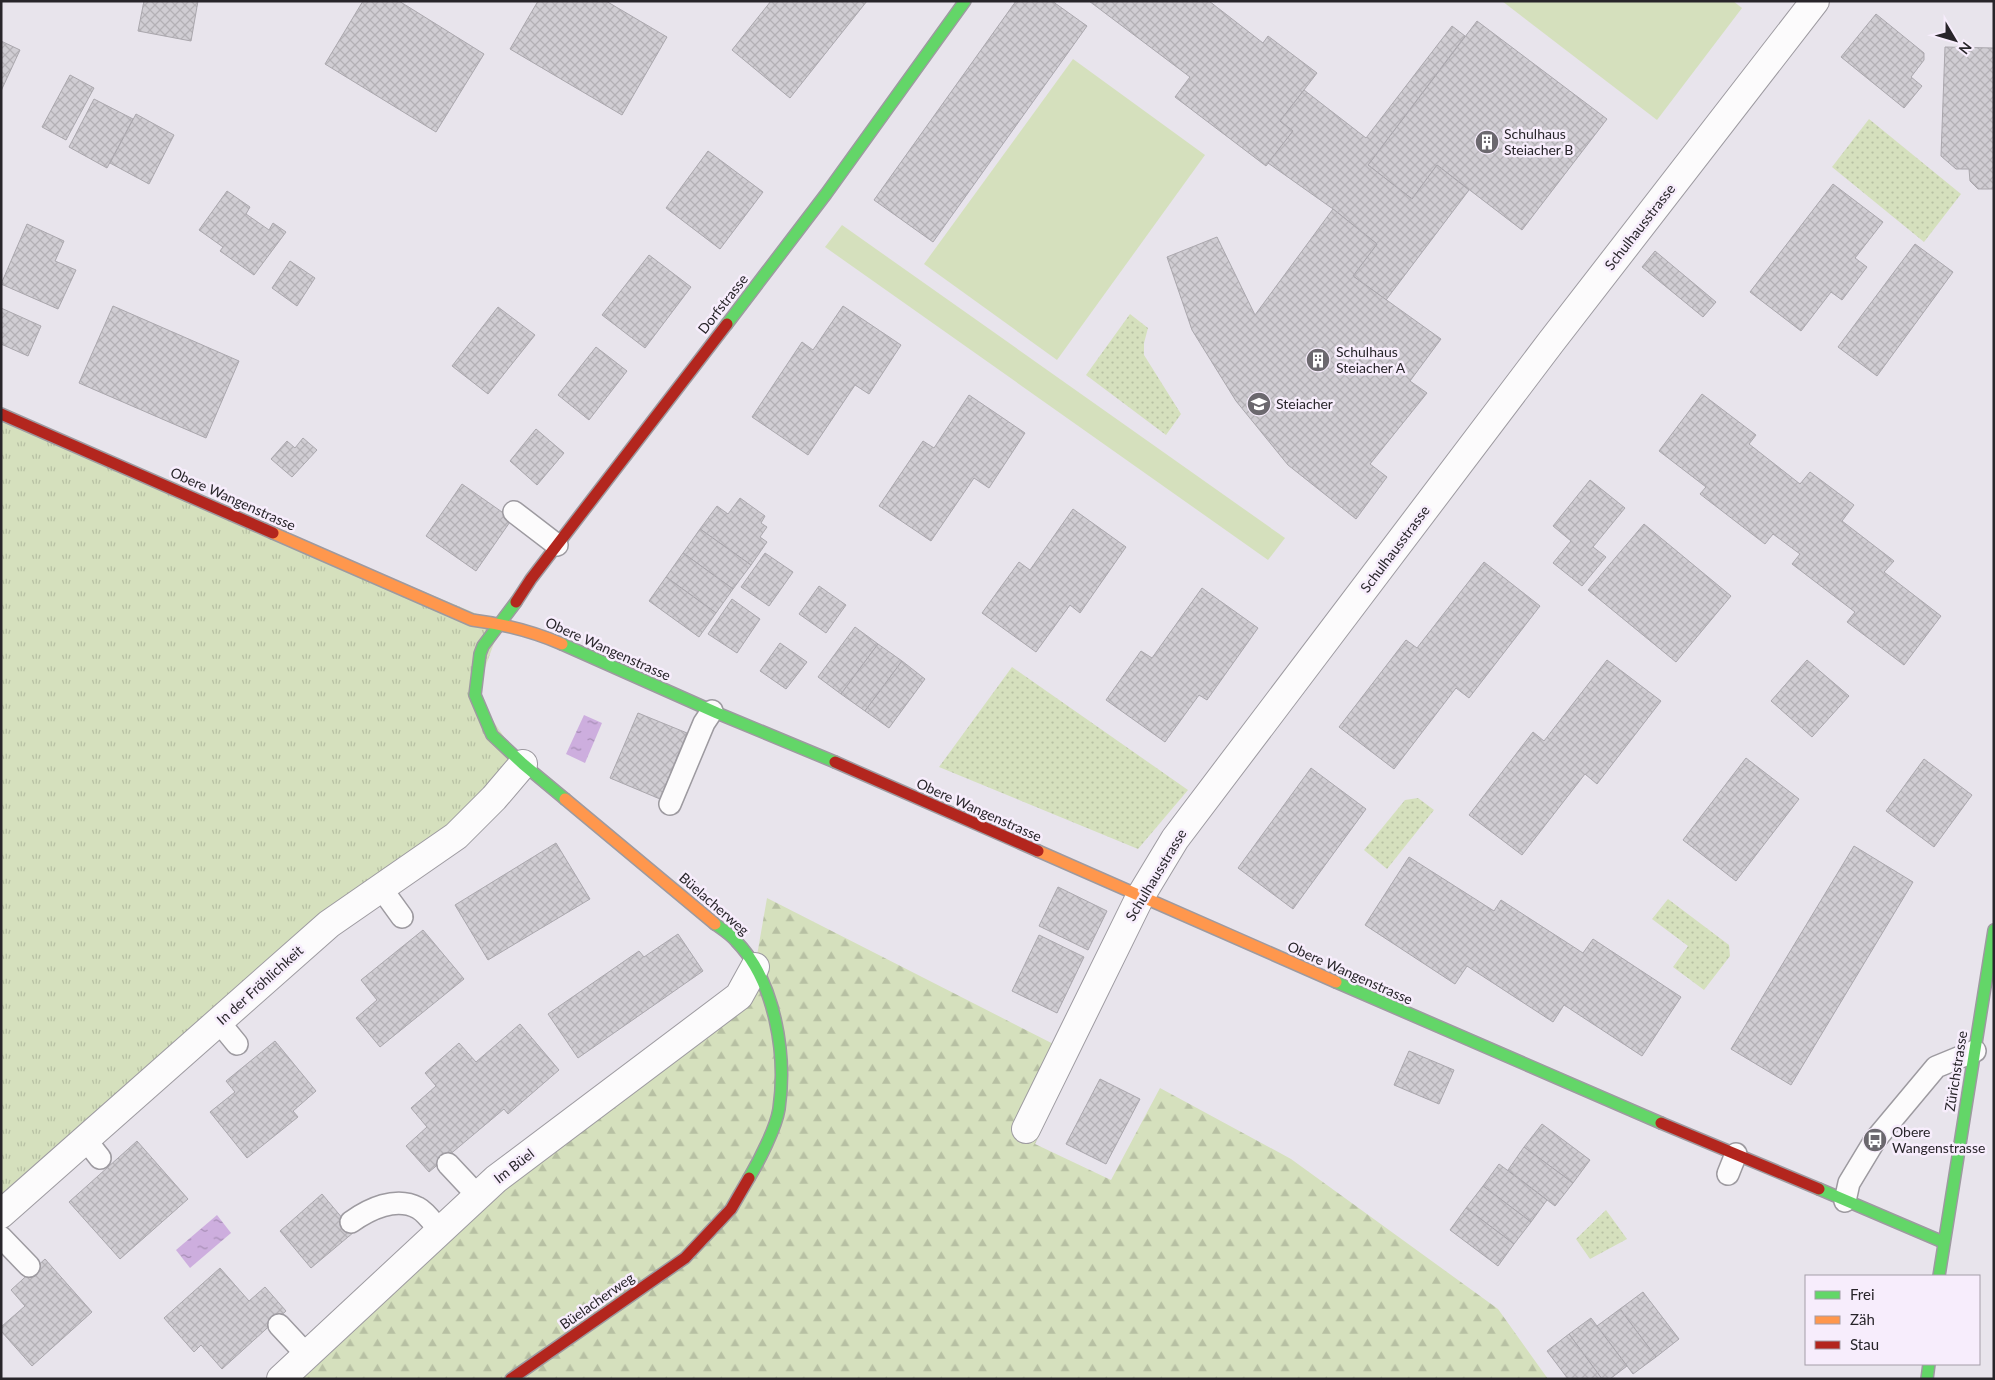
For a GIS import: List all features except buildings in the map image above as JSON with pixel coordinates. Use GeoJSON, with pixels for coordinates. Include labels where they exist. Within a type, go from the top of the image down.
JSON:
{"type":"FeatureCollection","features":[{"type":"Feature","properties":{"kind":"street","name":"Dorfstrasse"},"geometry":{"type":"LineString","coordinates":[[501,624],[531,579],[826,194],[965,1]]}},
{"type":"Feature","properties":{"kind":"street","name":"Schulhausstrasse"},"geometry":{"type":"LineString","coordinates":[[1026,1129],[1140,897],[1181,832],[1551,342],[1815,1]]}},
{"type":"Feature","properties":{"kind":"street","name":"Obere Wangenstrasse"},"geometry":{"type":"LineString","coordinates":[[1,414],[472,620],[501,624],[536,633],[712,711],[828,759],[1579,1090],[1943,1242]]}},
{"type":"Feature","properties":{"kind":"street","name":"Büelacherweg"},"geometry":{"type":"LineString","coordinates":[[501,624],[483,646],[480,654],[475,695],[492,736],[736,941],[755,967],[766,990],[772,1008],[782,1061],[780,1110],[761,1158],[730,1208],[685,1258],[511,1379]]}},
{"type":"Feature","properties":{"kind":"street","name":"In der Fröhlichkeit"},"geometry":{"type":"LineString","coordinates":[[1,1214],[92,1149],[219,1022],[329,924],[456,836],[494,798],[523,764]]}},
{"type":"Feature","properties":{"kind":"street","name":"Zürichstrasse"},"geometry":{"type":"LineString","coordinates":[[1939,1275],[1994,930]]}},
{"type":"Feature","properties":{"kind":"street","name":"Im Büel"},"geometry":{"type":"LineString","coordinates":[[281,1379],[496,1179],[739,996],[755,967]]}},
{"type":"Feature","properties":{"kind":"street"},"geometry":{"type":"LineString","coordinates":[[1928,1379],[1929,1365]]}},
{"type":"Feature","properties":{"kind":"lane"},"geometry":{"type":"LineString","coordinates":[[514,512],[557,545]]}},
{"type":"Feature","properties":{"kind":"lane"},"geometry":{"type":"LineString","coordinates":[[670,804],[704,723],[712,711]]}},
{"type":"Feature","properties":{"kind":"lane"},"geometry":{"type":"LineString","coordinates":[[381,888],[402,917]]}},
{"type":"Feature","properties":{"kind":"lane"},"geometry":{"type":"LineString","coordinates":[[219,1022],[236,1044]]}},
{"type":"Feature","properties":{"kind":"lane"},"geometry":{"type":"LineString","coordinates":[[1845,1201],[1849,1183],[1876,1140],[1936,1067],[1975,1050]]}},
{"type":"Feature","properties":{"kind":"lane"},"geometry":{"type":"LineString","coordinates":[[1728,1174],[1736,1154]]}},
{"type":"Feature","properties":{"kind":"lane"},"geometry":{"type":"LineString","coordinates":[[448,1164],[478,1196]]}},
{"type":"Feature","properties":{"kind":"lane"},"geometry":{"type":"LineString","coordinates":[[351,1222],[363,1213],[380,1206],[397,1203],[418,1208],[440,1231]]}},
{"type":"Feature","properties":{"kind":"lane"},"geometry":{"type":"LineString","coordinates":[[1,1237],[29,1266]]}},
{"type":"Feature","properties":{"kind":"lane"},"geometry":{"type":"LineString","coordinates":[[279,1325],[306,1354]]}},
{"type":"Feature","properties":{"kind":"green space"},"geometry":{"type":"Polygon","coordinates":[[[1502,1],[1733,1],[1742,8],[1657,120],[1502,1]]]}},
{"type":"Feature","properties":{"kind":"green space"},"geometry":{"type":"Polygon","coordinates":[[[1073,59],[1205,155],[1057,360],[924,264],[1073,59]]]}},
{"type":"Feature","properties":{"kind":"green space"},"geometry":{"type":"Polygon","coordinates":[[[1869,119],[1961,194],[1924,242],[1832,167],[1869,119]]]}},
{"type":"Feature","properties":{"kind":"green space"},"geometry":{"type":"Polygon","coordinates":[[[842,225],[1285,538],[1268,560],[825,247],[842,225]]]}},
{"type":"Feature","properties":{"kind":"green space"},"geometry":{"type":"Polygon","coordinates":[[[1130,314],[1148,328],[1144,343],[1144,355],[1181,414],[1166,435],[1086,375],[1130,314]]]}},
{"type":"Feature","properties":{"kind":"green space"},"geometry":{"type":"Polygon","coordinates":[[[1,414],[501,624],[475,695],[523,764],[1,1214],[1,414]]]}},
{"type":"Feature","properties":{"kind":"green space"},"geometry":{"type":"Polygon","coordinates":[[[1012,667],[1188,790],[1138,849],[939,767],[1012,667]]]}},
{"type":"Feature","properties":{"kind":"green space"},"geometry":{"type":"Polygon","coordinates":[[[1418,798],[1434,810],[1387,869],[1364,850],[1405,800],[1418,798]]]}},
{"type":"Feature","properties":{"kind":"green space"},"geometry":{"type":"Polygon","coordinates":[[[767,898],[1077,1056],[1035,1144],[1111,1180],[1160,1088],[1291,1159],[1498,1309],[1548,1379],[281,1379],[755,967],[767,898]]]}},
{"type":"Feature","properties":{"kind":"green space"},"geometry":{"type":"Polygon","coordinates":[[[1668,899],[1729,945],[1730,956],[1704,990],[1673,967],[1688,946],[1652,919],[1668,899]]]}},
{"type":"Feature","properties":{"kind":"green space"},"geometry":{"type":"Polygon","coordinates":[[[1606,1210],[1627,1239],[1590,1259],[1576,1239],[1606,1210]]]}},
{"type":"Feature","properties":{"kind":"water"},"geometry":{"type":"Polygon","coordinates":[[[584,715],[602,723],[585,763],[566,754],[584,715]]]}},
{"type":"Feature","properties":{"kind":"water"},"geometry":{"type":"Polygon","coordinates":[[[217,1215],[231,1233],[190,1268],[176,1250],[217,1215]]]}},
{"type":"Feature","properties":{"kind":"traffic: fast"},"geometry":{"type":"LineString","coordinates":[[727,324],[826,194],[965,1]]}},
{"type":"Feature","properties":{"kind":"traffic: fast"},"geometry":{"type":"LineString","coordinates":[[516,602],[483,646],[480,654],[475,695],[492,735],[565,799]]}},
{"type":"Feature","properties":{"kind":"traffic: fast"},"geometry":{"type":"LineString","coordinates":[[562,644],[717,713],[835,762]]}},
{"type":"Feature","properties":{"kind":"traffic: fast"},"geometry":{"type":"LineString","coordinates":[[715,924],[736,941],[749,957],[760,976],[769,997],[779,1042],[781,1065],[779,1109],[771,1135],[749,1178]]}},
{"type":"Feature","properties":{"kind":"traffic: fast"},"geometry":{"type":"LineString","coordinates":[[1939,1275],[1994,930]]}},
{"type":"Feature","properties":{"kind":"traffic: fast"},"geometry":{"type":"LineString","coordinates":[[1336,982],[1661,1123]]}},
{"type":"Feature","properties":{"kind":"traffic: fast"},"geometry":{"type":"LineString","coordinates":[[1819,1189],[1943,1242]]}},
{"type":"Feature","properties":{"kind":"traffic: fast"},"geometry":{"type":"LineString","coordinates":[[1927,1379],[1929,1365]]}},
{"type":"Feature","properties":{"kind":"traffic: slow"},"geometry":{"type":"LineString","coordinates":[[273,533],[472,620],[518,629],[562,644]]}},
{"type":"Feature","properties":{"kind":"traffic: slow"},"geometry":{"type":"LineString","coordinates":[[565,799],[715,924]]}},
{"type":"Feature","properties":{"kind":"traffic: slow"},"geometry":{"type":"LineString","coordinates":[[1038,851],[1336,982]]}},
{"type":"Feature","properties":{"kind":"traffic: jam"},"geometry":{"type":"LineString","coordinates":[[516,602],[531,579],[727,324]]}},
{"type":"Feature","properties":{"kind":"traffic: jam"},"geometry":{"type":"LineString","coordinates":[[1,414],[273,533]]}},
{"type":"Feature","properties":{"kind":"traffic: jam"},"geometry":{"type":"LineString","coordinates":[[835,762],[1038,851]]}},
{"type":"Feature","properties":{"kind":"traffic: jam"},"geometry":{"type":"LineString","coordinates":[[1661,1123],[1819,1189]]}},
{"type":"Feature","properties":{"kind":"traffic: jam"},"geometry":{"type":"LineString","coordinates":[[511,1379],[685,1258],[731,1209],[749,1178]]}},
{"type":"Feature","properties":{"kind":"place","name":"Schulhaus Steiacher B"},"geometry":{"type":"Point","coordinates":[1487,142]}},
{"type":"Feature","properties":{"kind":"place","name":"Schulhaus Steiacher A"},"geometry":{"type":"Point","coordinates":[1318,360]}},
{"type":"Feature","properties":{"kind":"place","name":"Steiacher"},"geometry":{"type":"Point","coordinates":[1259,404]}},
{"type":"Feature","properties":{"kind":"place","name":"Obere Wangenstrasse"},"geometry":{"type":"Point","coordinates":[1875,1140]}}]}
